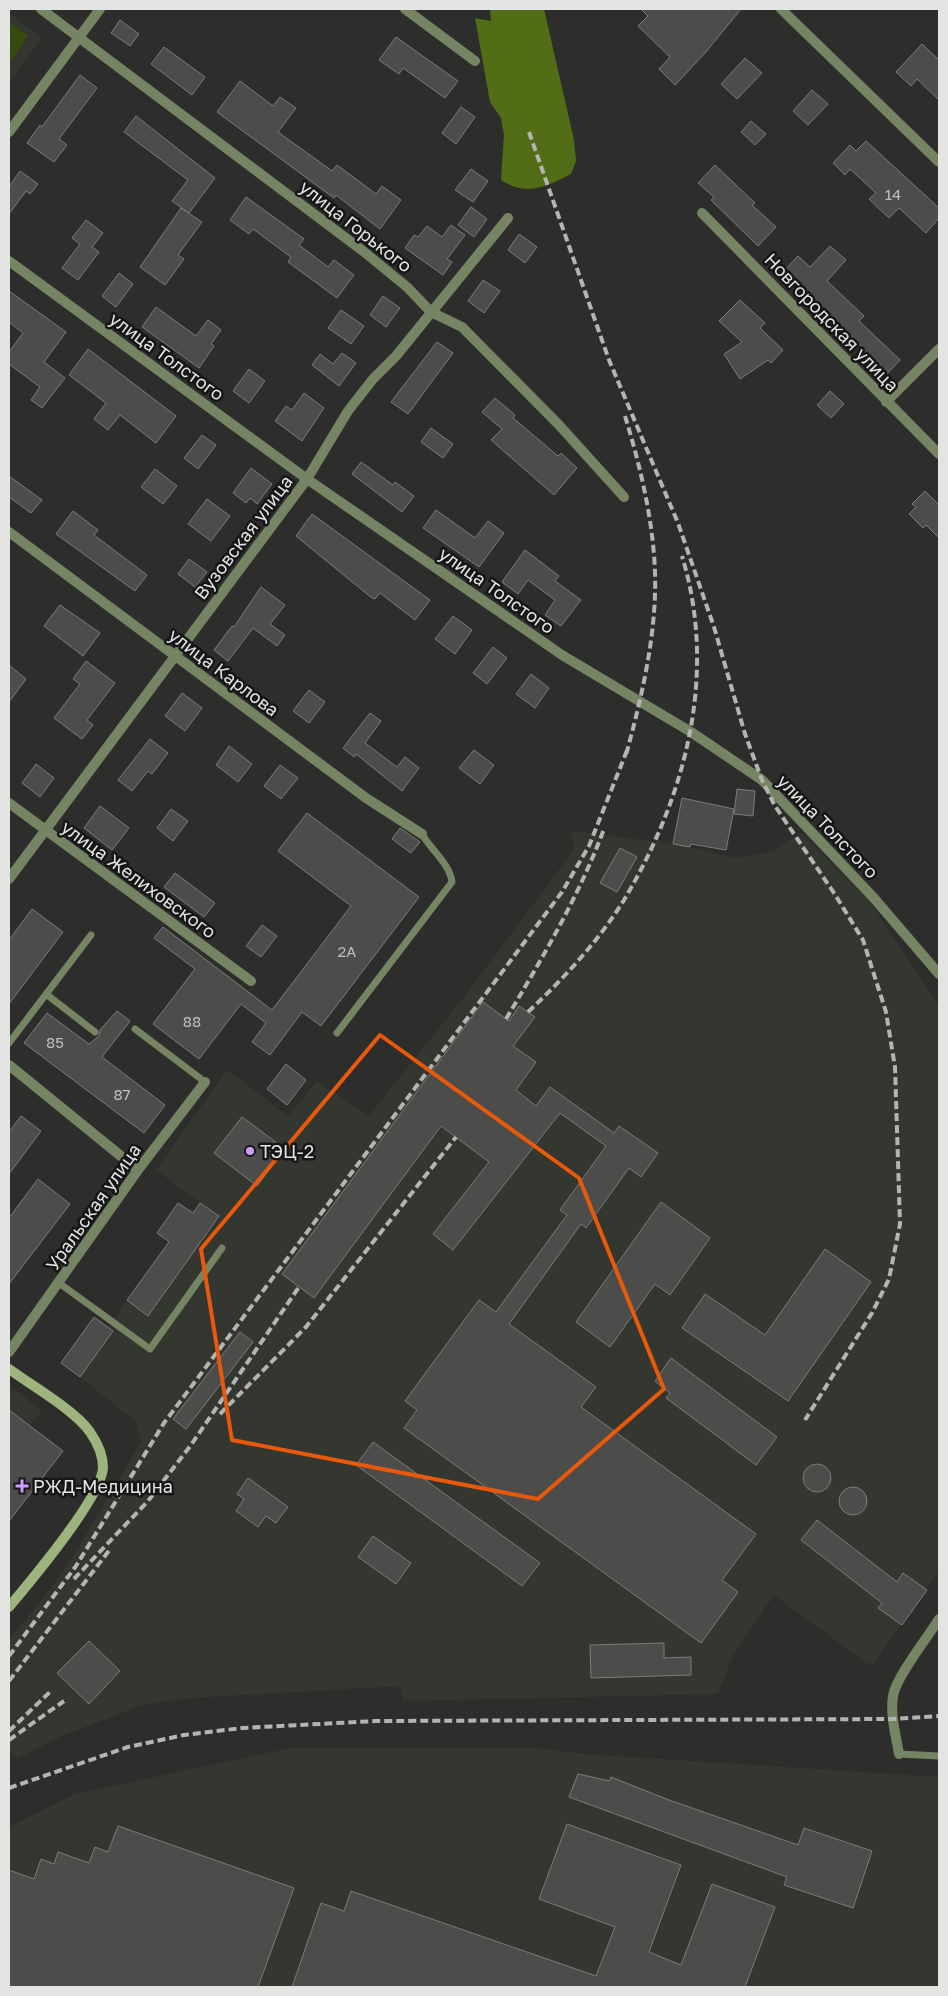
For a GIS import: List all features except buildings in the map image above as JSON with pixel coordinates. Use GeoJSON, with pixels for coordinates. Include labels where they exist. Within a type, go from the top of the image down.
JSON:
{"type":"FeatureCollection","features":[{"type":"Feature","properties":{"kind":"street","name":"улица Горького"},"geometry":{"type":"LineString","coordinates":[[41,9],[364,251],[408,287],[431,312],[462,327],[559,426],[624,497]]}},
{"type":"Feature","properties":{"kind":"street"},"geometry":{"type":"LineString","coordinates":[[9,132],[100,9]]}},
{"type":"Feature","properties":{"kind":"street"},"geometry":{"type":"LineString","coordinates":[[405,9],[475,61]]}},
{"type":"Feature","properties":{"kind":"street"},"geometry":{"type":"LineString","coordinates":[[781,9],[939,162]]}},
{"type":"Feature","properties":{"kind":"street","name":"Новгородская улица"},"geometry":{"type":"LineString","coordinates":[[702,213],[939,454]]}},
{"type":"Feature","properties":{"kind":"street","name":"Вузовская улица"},"geometry":{"type":"LineString","coordinates":[[9,880],[307,479],[348,411],[508,218]]}},
{"type":"Feature","properties":{"kind":"street","name":"улица Толстого"},"geometry":{"type":"LineString","coordinates":[[9,261],[307,479],[562,655],[691,732],[762,780],[873,897],[939,974]]}},
{"type":"Feature","properties":{"kind":"street"},"geometry":{"type":"LineString","coordinates":[[886,402],[939,349]]}},
{"type":"Feature","properties":{"kind":"street","name":"улица Карлова"},"geometry":{"type":"LineString","coordinates":[[9,532],[366,798],[422,834]]}},
{"type":"Feature","properties":{"kind":"street","name":"улица Желиховского"},"geometry":{"type":"LineString","coordinates":[[9,803],[251,981]]}},
{"type":"Feature","properties":{"kind":"street"},"geometry":{"type":"LineString","coordinates":[[9,1066],[138,1170]]}},
{"type":"Feature","properties":{"kind":"street","name":"Уральская улица"},"geometry":{"type":"LineString","coordinates":[[9,1352],[138,1170],[205,1082]]}},
{"type":"Feature","properties":{"kind":"street"},"geometry":{"type":"LineString","coordinates":[[9,1369],[69,1412],[90,1431],[100,1450],[103,1469],[96,1488],[85,1508],[9,1607]]}},
{"type":"Feature","properties":{"kind":"street"},"geometry":{"type":"LineString","coordinates":[[899,1754],[893,1719],[893,1695],[906,1670],[939,1619]]}},
{"type":"Feature","properties":{"kind":"lane"},"geometry":{"type":"LineString","coordinates":[[337,1033],[452,882],[451,871],[432,850],[422,834]]}},
{"type":"Feature","properties":{"kind":"lane"},"geometry":{"type":"LineString","coordinates":[[9,1044],[91,935]]}},
{"type":"Feature","properties":{"kind":"lane"},"geometry":{"type":"LineString","coordinates":[[46,994],[95,1032]]}},
{"type":"Feature","properties":{"kind":"lane"},"geometry":{"type":"LineString","coordinates":[[135,1030],[205,1082]]}},
{"type":"Feature","properties":{"kind":"lane"},"geometry":{"type":"LineString","coordinates":[[58,1283],[150,1349],[222,1248]]}},
{"type":"Feature","properties":{"kind":"lane"},"geometry":{"type":"LineString","coordinates":[[899,1754],[939,1756]]}},
{"type":"Feature","properties":{"kind":"highlighted area"},"geometry":{"type":"Polygon","coordinates":[[[380,1035],[579,1178],[664,1389],[538,1499],[232,1440],[201,1249],[380,1035]]]}},
{"type":"Feature","properties":{"kind":"shaded area"},"geometry":{"type":"Polygon","coordinates":[[[9,13],[42,38],[9,82],[9,13]]]}},
{"type":"Feature","properties":{"kind":"shaded area","name":"ТЭЦ-2"},"geometry":{"type":"Polygon","coordinates":[[[572,831],[673,844],[737,858],[773,851],[802,833],[869,901],[939,1006],[939,1571],[873,1664],[866,1663],[774,1595],[733,1656],[718,1694],[403,1701],[400,1686],[191,1698],[142,1705],[62,1736],[17,1759],[9,1751],[9,1640],[51,1588],[81,1543],[141,1442],[136,1421],[61,1363],[94,1317],[107,1327],[112,1321],[169,1242],[157,1233],[178,1203],[193,1213],[200,1203],[156,1170],[227,1070],[288,1116],[317,1081],[369,1116],[464,997],[573,851],[572,831]]]}},
{"type":"Feature","properties":{"kind":"shaded area","name":"РЖД-Медицина"},"geometry":{"type":"Polygon","coordinates":[[[9,1385],[42,1411],[30,1426],[63,1451],[9,1521],[9,1385]]]}},
{"type":"Feature","properties":{"kind":"shaded area"},"geometry":{"type":"Polygon","coordinates":[[[290,1748],[537,1748],[585,1754],[939,1777],[939,1987],[9,1987],[9,1827],[75,1794],[290,1748]]]}},
{"type":"Feature","properties":{"kind":"green space"},"geometry":{"type":"Polygon","coordinates":[[[490,9],[544,9],[574,140],[576,161],[571,174],[545,186],[528,189],[520,188],[501,180],[504,135],[501,118],[490,102],[475,18],[491,21],[490,9]]]}},
{"type":"Feature","properties":{"kind":"green space"},"geometry":{"type":"Polygon","coordinates":[[[9,22],[28,36],[9,63],[9,22]]]}},
{"type":"Feature","properties":{"kind":"railway"},"geometry":{"type":"LineString","coordinates":[[529,132],[609,360],[678,523],[714,627],[745,734],[762,780],[775,806],[834,893],[863,940],[886,1012],[895,1067],[900,1224],[889,1279],[872,1313],[805,1420]]}},
{"type":"Feature","properties":{"kind":"railway"},"geometry":{"type":"LineString","coordinates":[[625,416],[645,492],[652,532],[655,572],[654,618],[651,641],[638,710],[626,755]]}},
{"type":"Feature","properties":{"kind":"railway"},"geometry":{"type":"LineString","coordinates":[[528,1012],[579,959],[614,916],[646,860],[664,819],[679,777],[690,733],[696,689],[697,645],[692,600],[682,556]]}},
{"type":"Feature","properties":{"kind":"railway"},"geometry":{"type":"LineString","coordinates":[[9,1656],[76,1566],[164,1423],[562,892],[589,846],[628,748]]}},
{"type":"Feature","properties":{"kind":"railway"},"geometry":{"type":"LineString","coordinates":[[506,1019],[572,902],[604,829]]}},
{"type":"Feature","properties":{"kind":"railway"},"geometry":{"type":"LineString","coordinates":[[220,1414],[306,1327],[456,1137]]}},
{"type":"Feature","properties":{"kind":"railway"},"geometry":{"type":"LineString","coordinates":[[74,1579],[148,1501],[191,1445],[299,1287]]}},
{"type":"Feature","properties":{"kind":"railway"},"geometry":{"type":"LineString","coordinates":[[9,1681],[111,1548]]}},
{"type":"Feature","properties":{"kind":"railway"},"geometry":{"type":"LineString","coordinates":[[9,1731],[52,1690]]}},
{"type":"Feature","properties":{"kind":"railway"},"geometry":{"type":"LineString","coordinates":[[9,1740],[64,1701]]}},
{"type":"Feature","properties":{"kind":"railway"},"geometry":{"type":"LineString","coordinates":[[9,1788],[128,1747],[184,1735],[242,1728],[376,1721],[893,1719],[939,1716]]}},
{"type":"Feature","properties":{"kind":"place","name":"ТЭЦ-2"},"geometry":{"type":"Point","coordinates":[250,1151]}},
{"type":"Feature","properties":{"kind":"place","name":"РЖД-Медицина"},"geometry":{"type":"Point","coordinates":[22,1486]}}]}
